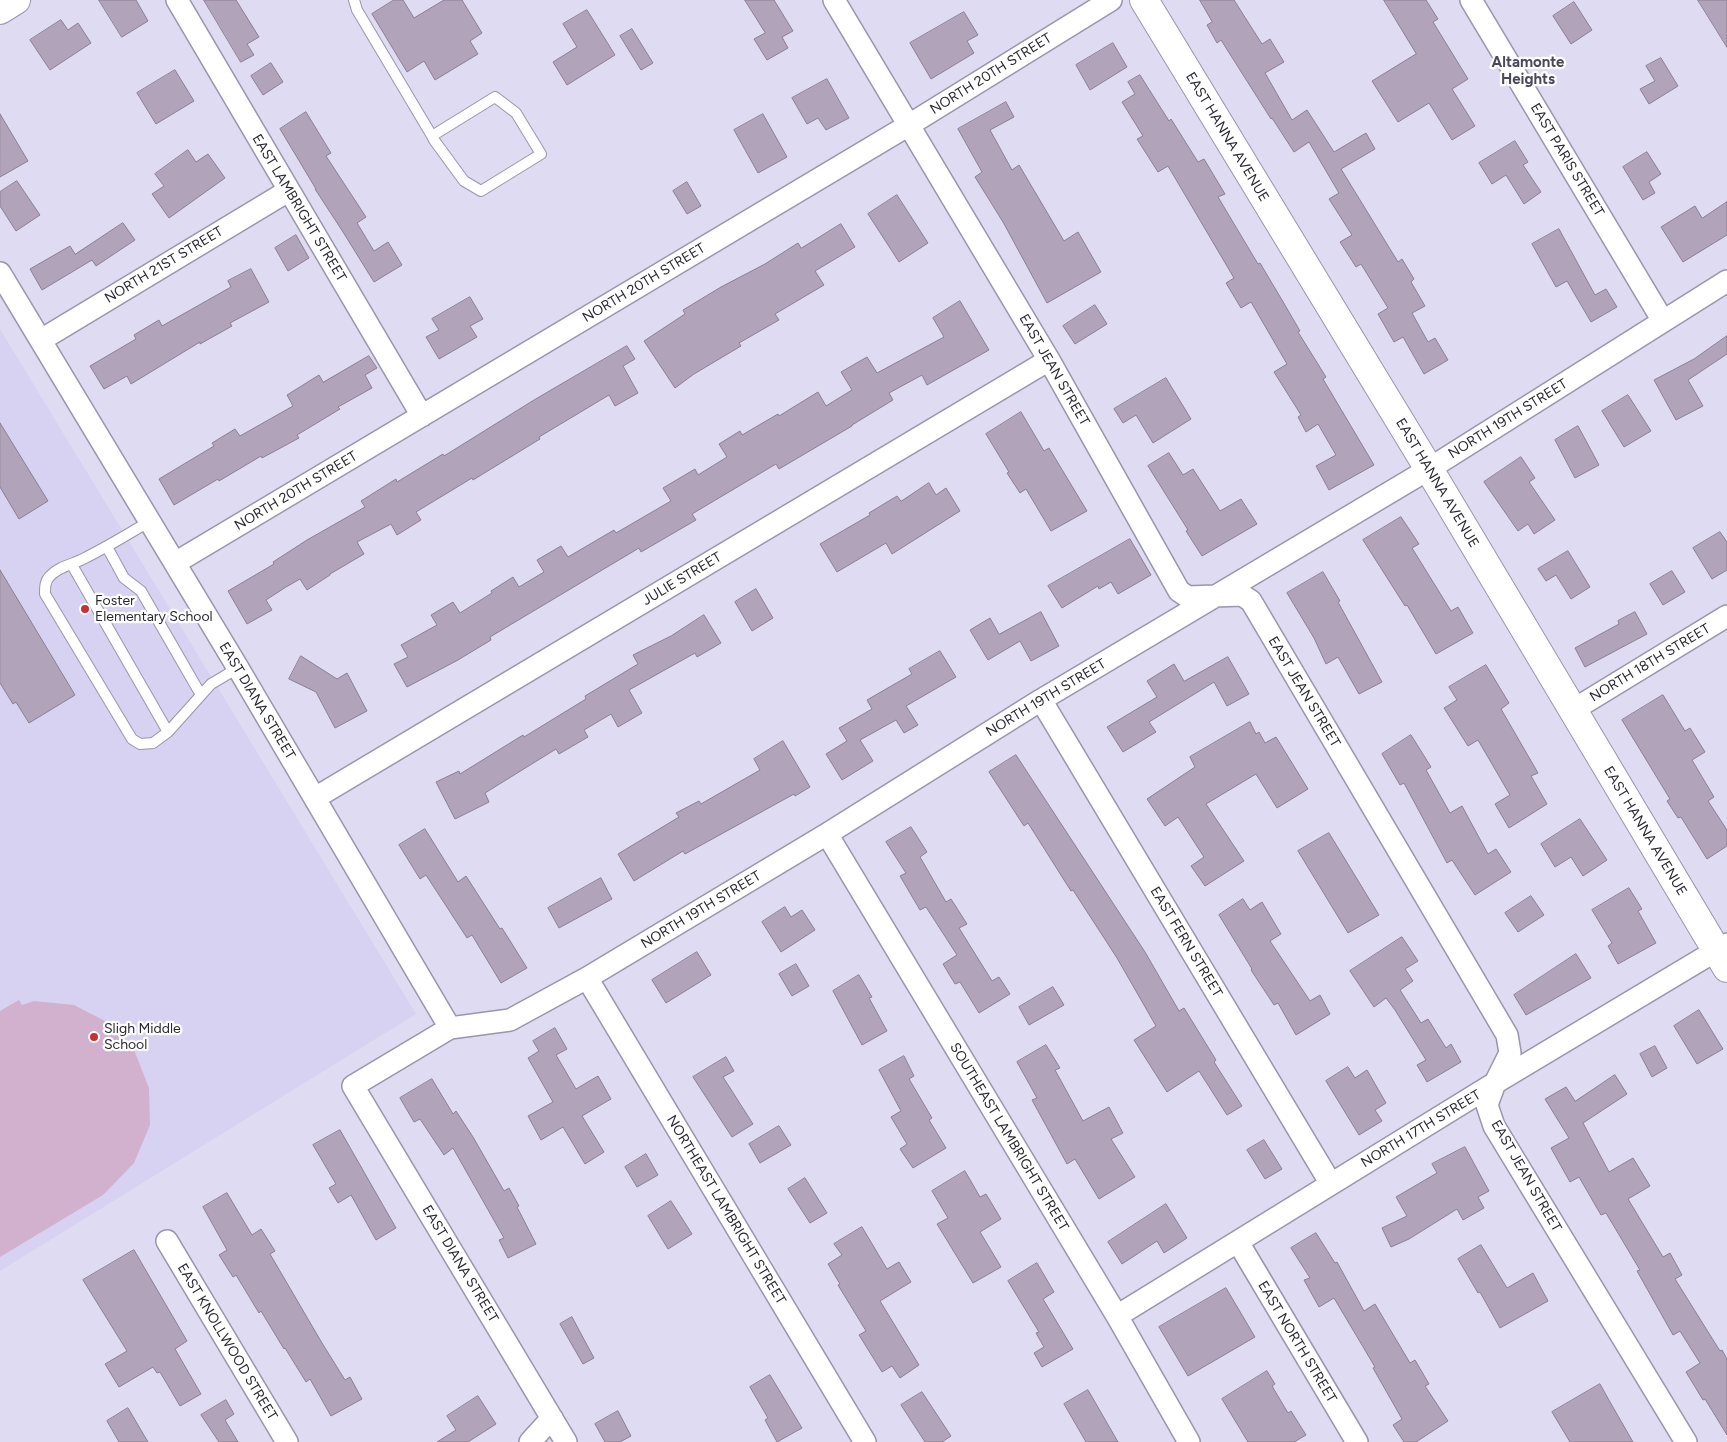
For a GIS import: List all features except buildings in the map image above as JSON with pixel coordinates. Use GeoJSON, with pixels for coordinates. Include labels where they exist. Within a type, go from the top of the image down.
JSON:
{"type":"FeatureCollection","features":[{"type":"Feature","properties":{"kind":"street"},"geometry":{"type":"LineString","coordinates":[[0,10],[16,0]]}},
{"type":"Feature","properties":{"kind":"street","name":"EAST LAMBRIGHT STREET"},"geometry":{"type":"LineString","coordinates":[[177,0],[422,416]]}},
{"type":"Feature","properties":{"kind":"street","name":"EAST JEAN STREET"},"geometry":{"type":"LineString","coordinates":[[834,0],[1049,360],[1178,591],[1188,597],[1242,595],[1251,601],[1507,1035],[1510,1053],[1495,1084],[1488,1105],[1494,1126],[1686,1442]]}},
{"type":"Feature","properties":{"kind":"street","name":"NORTH 20TH STREET"},"geometry":{"type":"LineString","coordinates":[[175,563],[909,125],[1111,0]]}},
{"type":"Feature","properties":{"kind":"street","name":"EAST HANNA AVENUE"},"geometry":{"type":"LineString","coordinates":[[1144,0],[1573,710],[1723,954]]}},
{"type":"Feature","properties":{"kind":"street","name":"EAST PARIS STREET"},"geometry":{"type":"LineString","coordinates":[[1470,0],[1663,321]]}},
{"type":"Feature","properties":{"kind":"street","name":"NORTH 21ST STREET"},"geometry":{"type":"LineString","coordinates":[[41,340],[288,191]]}},
{"type":"Feature","properties":{"kind":"street","name":"EAST DIANA STREET"},"geometry":{"type":"LineString","coordinates":[[0,273],[238,668],[450,1028]]}},
{"type":"Feature","properties":{"kind":"street","name":"NORTH 19TH STREET"},"geometry":{"type":"LineString","coordinates":[[353,1086],[450,1028],[510,1020],[588,978],[827,834],[1041,700],[1429,469],[1727,281]]}},
{"type":"Feature","properties":{"kind":"street","name":"JULIE STREET"},"geometry":{"type":"LineString","coordinates":[[315,798],[1049,360]]}},
{"type":"Feature","properties":{"kind":"street","name":"NORTH 18TH STREET"},"geometry":{"type":"LineString","coordinates":[[1573,710],[1727,616]]}},
{"type":"Feature","properties":{"kind":"street","name":"EAST FERN STREET"},"geometry":{"type":"LineString","coordinates":[[1041,700],[1331,1184]]}},
{"type":"Feature","properties":{"kind":"street","name":"SOUTHEAST LAMBRIGHT STREET"},"geometry":{"type":"LineString","coordinates":[[827,834],[1118,1316],[1189,1442]]}},
{"type":"Feature","properties":{"kind":"street","name":"NORTH 17TH STREET"},"geometry":{"type":"LineString","coordinates":[[1118,1316],[1495,1084],[1723,954]]}},
{"type":"Feature","properties":{"kind":"street","name":"NORTHEAST LAMBRIGHT STREET"},"geometry":{"type":"LineString","coordinates":[[588,978],[865,1442]]}},
{"type":"Feature","properties":{"kind":"street","name":"EAST DIANA STREET"},"geometry":{"type":"LineString","coordinates":[[353,1086],[566,1442]]}},
{"type":"Feature","properties":{"kind":"street","name":"EAST KNOLLWOOD STREET"},"geometry":{"type":"LineString","coordinates":[[167,1241],[287,1442]]}},
{"type":"Feature","properties":{"kind":"street","name":"EAST NORTH STREET"},"geometry":{"type":"LineString","coordinates":[[1238,1242],[1357,1442]]}},
{"type":"Feature","properties":{"kind":"street"},"geometry":{"type":"LineString","coordinates":[[530,1442],[552,1418]]}},
{"type":"Feature","properties":{"kind":"lane"},"geometry":{"type":"LineString","coordinates":[[354,0],[357,10],[432,136],[464,181],[481,191],[540,154],[516,113],[495,97],[432,136]]}},
{"type":"Feature","properties":{"kind":"lane"},"geometry":{"type":"LineString","coordinates":[[150,521],[107,547],[72,565],[55,571],[45,584],[44,594],[132,739],[140,744],[153,743],[168,732],[212,684],[238,668]]}},
{"type":"Feature","properties":{"kind":"lane"},"geometry":{"type":"LineString","coordinates":[[107,547],[124,578],[141,591],[201,695]]}},
{"type":"Feature","properties":{"kind":"lane"},"geometry":{"type":"LineString","coordinates":[[72,565],[168,732]]}},
{"type":"Feature","properties":{"kind":"shaded area","name":"Foster Elementary School"},"geometry":{"type":"Polygon","coordinates":[[[0,329],[416,1014],[0,1271],[0,329]]]}},
{"type":"Feature","properties":{"kind":"shaded area"},"geometry":{"type":"Polygon","coordinates":[[[19,1000],[22,1005],[34,1001],[74,1005],[107,1022],[134,1050],[149,1088],[150,1125],[134,1163],[103,1195],[0,1257],[0,1011],[19,1000]]]}},
{"type":"Feature","properties":{"kind":"place","name":"Foster Elementary School"},"geometry":{"type":"Point","coordinates":[85,609]}},
{"type":"Feature","properties":{"kind":"place","name":"Sligh Middle School"},"geometry":{"type":"Point","coordinates":[94,1037]}},
{"type":"Feature","properties":{"kind":"district","name":"Altamonte Heights"},"geometry":{"type":"Point","coordinates":[1528,72]}}]}
